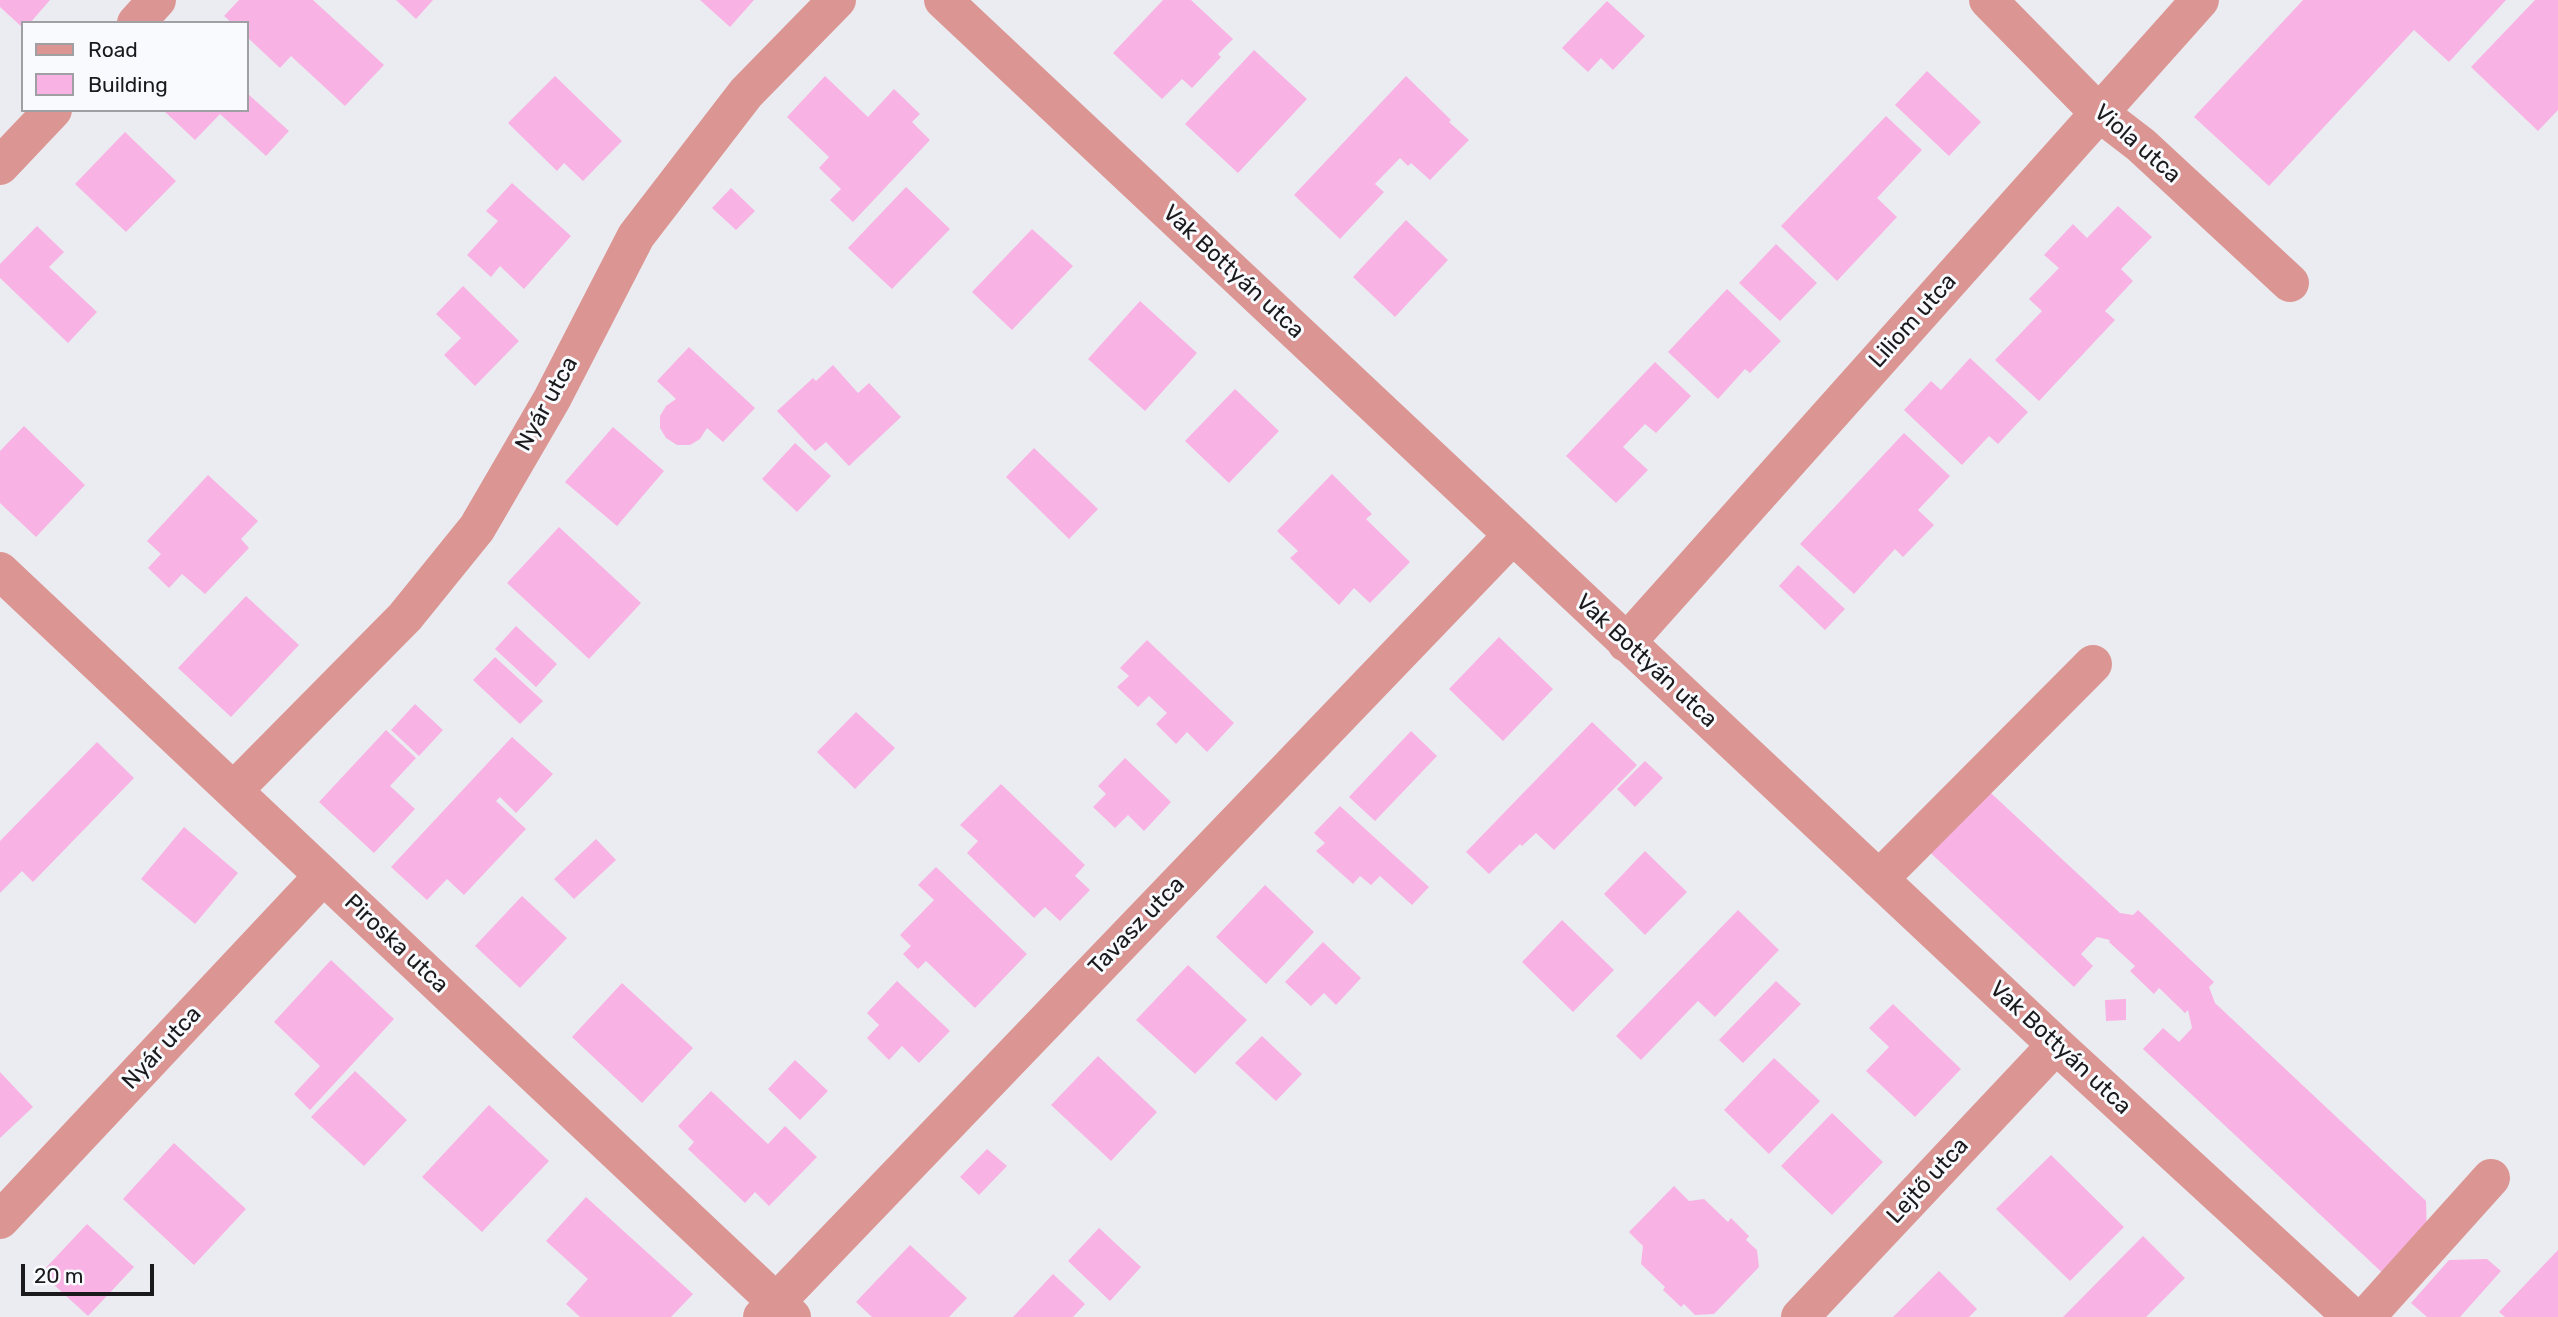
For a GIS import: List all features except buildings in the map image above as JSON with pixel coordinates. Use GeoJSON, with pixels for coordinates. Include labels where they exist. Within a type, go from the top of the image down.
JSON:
{"type":"FeatureCollection","features":[{"type":"Feature","properties":{"kind":"street"},"geometry":{"type":"LineString","coordinates":[[138,21],[157,0]]}},
{"type":"Feature","properties":{"kind":"street","name":"Nyár utca"},"geometry":{"type":"LineString","coordinates":[[234,790],[405,617],[477,528],[552,399],[636,236],[746,93],[837,0]]}},
{"type":"Feature","properties":{"kind":"street","name":"Vak Bottyán utca"},"geometry":{"type":"LineString","coordinates":[[943,0],[2056,1045],[2352,1317]]}},
{"type":"Feature","properties":{"kind":"street","name":"Viola utca"},"geometry":{"type":"LineString","coordinates":[[1988,0],[2098,112],[2141,145],[2290,283]]}},
{"type":"Feature","properties":{"kind":"street","name":"Liliom utca"},"geometry":{"type":"LineString","coordinates":[[1626,643],[2200,0]]}},
{"type":"Feature","properties":{"kind":"street"},"geometry":{"type":"LineString","coordinates":[[0,166],[51,112]]}},
{"type":"Feature","properties":{"kind":"street","name":"Tavasz utca"},"geometry":{"type":"LineString","coordinates":[[777,1312],[1513,536]]}},
{"type":"Feature","properties":{"kind":"street","name":"Piroska utca"},"geometry":{"type":"LineString","coordinates":[[0,571],[234,790],[777,1312]]}},
{"type":"Feature","properties":{"kind":"street"},"geometry":{"type":"LineString","coordinates":[[1879,879],[2093,664]]}},
{"type":"Feature","properties":{"kind":"street","name":"Nyár utca"},"geometry":{"type":"LineString","coordinates":[[0,1220],[323,876]]}},
{"type":"Feature","properties":{"kind":"street","name":"Lejtő utca"},"geometry":{"type":"LineString","coordinates":[[1800,1317],[2056,1045]]}},
{"type":"Feature","properties":{"kind":"street"},"geometry":{"type":"LineString","coordinates":[[2366,1317],[2491,1178]]}}]}
